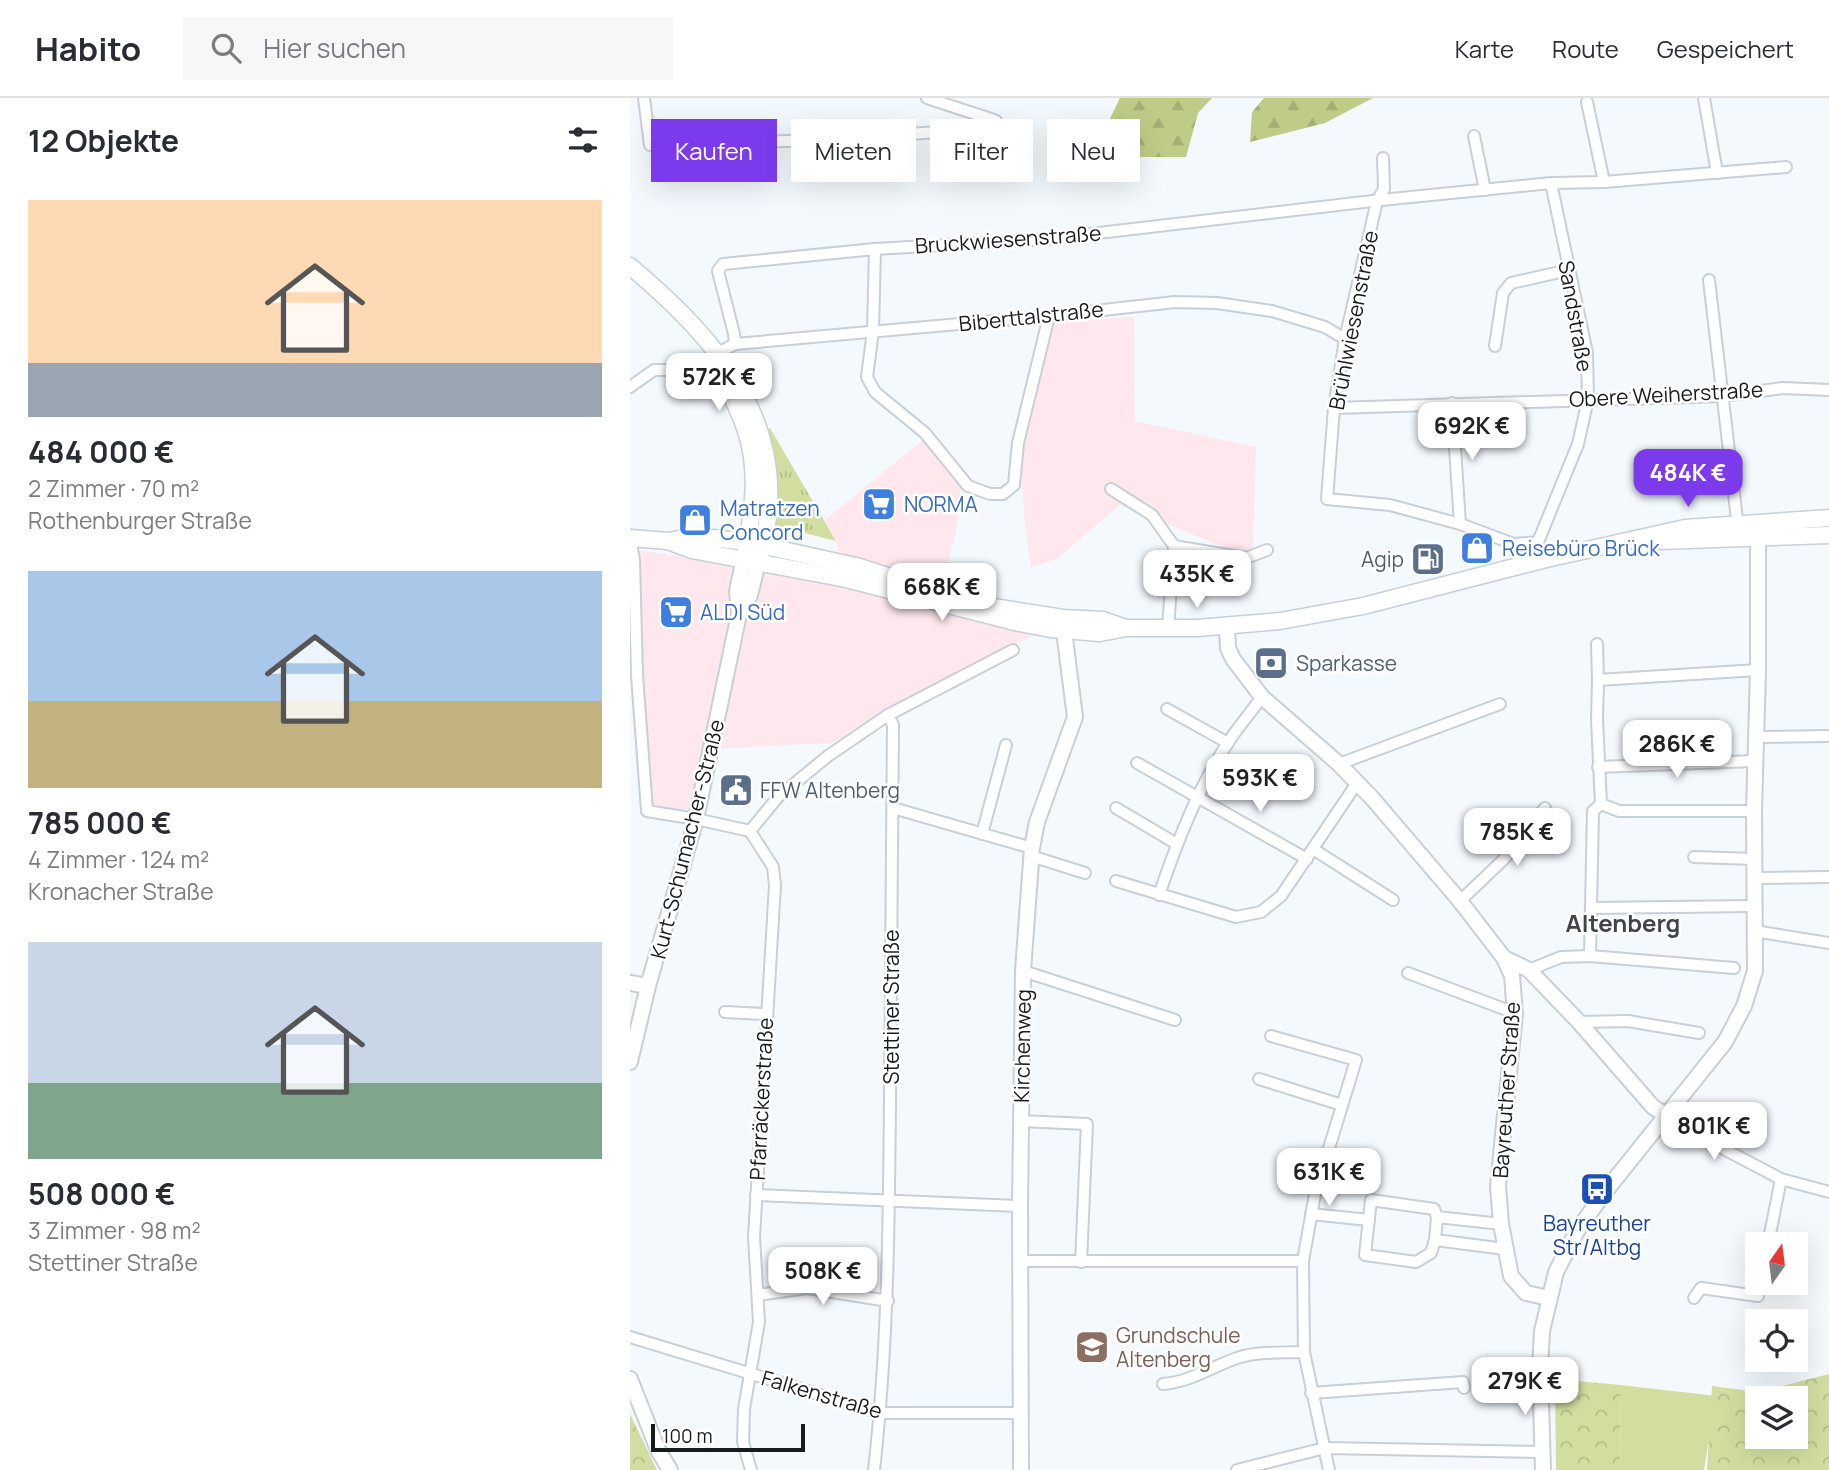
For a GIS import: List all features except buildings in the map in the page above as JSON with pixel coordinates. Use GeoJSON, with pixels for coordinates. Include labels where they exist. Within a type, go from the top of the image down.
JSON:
{"type":"FeatureCollection","features":[{"type":"Feature","properties":{"kind":"main road"},"geometry":{"type":"LineString","coordinates":[[630,266],[671,301],[715,354],[751,448],[755,544],[751,561]]}},
{"type":"Feature","properties":{"kind":"main road"},"geometry":{"type":"LineString","coordinates":[[668,541],[692,550],[846,579],[1019,623],[1064,631],[1100,633],[1126,628],[1227,626],[1280,621],[1363,606],[1542,560],[1685,528],[1758,529],[1829,518]]}},
{"type":"Feature","properties":{"kind":"main road"},"geometry":{"type":"LineString","coordinates":[[1758,529],[1829,535]]}},
{"type":"Feature","properties":{"kind":"main road"},"geometry":{"type":"LineString","coordinates":[[630,538],[668,541],[694,536],[755,544],[860,567],[970,602],[1063,618],[1103,620],[1126,628]]}},
{"type":"Feature","properties":{"kind":"street"},"geometry":{"type":"LineString","coordinates":[[644,98],[650,145],[804,141],[930,133]]}},
{"type":"Feature","properties":{"kind":"street"},"geometry":{"type":"LineString","coordinates":[[927,98],[990,119]]}},
{"type":"Feature","properties":{"kind":"street"},"geometry":{"type":"LineString","coordinates":[[1704,98],[1717,173]]}},
{"type":"Feature","properties":{"kind":"street"},"geometry":{"type":"LineString","coordinates":[[1587,102],[1604,182]]}},
{"type":"Feature","properties":{"kind":"street"},"geometry":{"type":"LineString","coordinates":[[950,105],[960,119]]}},
{"type":"Feature","properties":{"kind":"street"},"geometry":{"type":"LineString","coordinates":[[1474,136],[1485,190]]}},
{"type":"Feature","properties":{"kind":"street"},"geometry":{"type":"LineString","coordinates":[[1377,201],[1384,189],[1383,158]]}},
{"type":"Feature","properties":{"kind":"street","name":"Bruckwiesenstraße"},"geometry":{"type":"LineString","coordinates":[[735,344],[718,271],[723,264],[875,248],[1047,239],[1551,183],[1604,182],[1786,167]]}},
{"type":"Feature","properties":{"kind":"street","name":"Sandstraße"},"geometry":{"type":"LineString","coordinates":[[1514,544],[1538,542],[1578,444],[1588,399],[1587,353],[1551,183]]}},
{"type":"Feature","properties":{"kind":"street","name":"Brühlwiesenstraße"},"geometry":{"type":"LineString","coordinates":[[1377,201],[1345,339],[1334,408],[1327,499],[1390,505],[1460,524],[1514,544]]}},
{"type":"Feature","properties":{"kind":"street"},"geometry":{"type":"LineString","coordinates":[[875,248],[873,331],[867,377],[875,392],[925,433],[968,486],[989,494],[1003,494],[1014,485],[1020,433],[1049,316]]}},
{"type":"Feature","properties":{"kind":"street"},"geometry":{"type":"LineString","coordinates":[[1495,346],[1503,293],[1511,283],[1569,270]]}},
{"type":"Feature","properties":{"kind":"street"},"geometry":{"type":"LineString","coordinates":[[1709,280],[1738,530]]}},
{"type":"Feature","properties":{"kind":"street","name":"Biberttalstraße"},"geometry":{"type":"LineString","coordinates":[[630,387],[654,370],[686,370],[735,344],[1164,303],[1217,303],[1272,311],[1325,327],[1345,339]]}},
{"type":"Feature","properties":{"kind":"street","name":"Obere Weiherstraße"},"geometry":{"type":"LineString","coordinates":[[1334,408],[1723,396],[1783,387],[1829,390]]}},
{"type":"Feature","properties":{"kind":"street"},"geometry":{"type":"LineString","coordinates":[[1452,403],[1460,524]]}},
{"type":"Feature","properties":{"kind":"street"},"geometry":{"type":"LineString","coordinates":[[1111,489],[1152,515],[1174,546],[1168,628]]}},
{"type":"Feature","properties":{"kind":"street"},"geometry":{"type":"LineString","coordinates":[[1543,1470],[1540,1368],[1542,1331],[1556,1272],[1577,1231],[1628,1161],[1724,1041],[1744,1006],[1755,971],[1753,906],[1758,529]]}},
{"type":"Feature","properties":{"kind":"street"},"geometry":{"type":"LineString","coordinates":[[630,538],[634,560],[637,675],[647,811],[750,831],[778,797],[828,756],[888,715],[1013,650]]}},
{"type":"Feature","properties":{"kind":"street"},"geometry":{"type":"LineString","coordinates":[[1174,546],[1246,558],[1267,550]]}},
{"type":"Feature","properties":{"kind":"street","name":"Kurt-Schumacher-Straße"},"geometry":{"type":"LineString","coordinates":[[630,1062],[648,986],[696,819],[739,614],[737,591],[751,561]]}},
{"type":"Feature","properties":{"kind":"street"},"geometry":{"type":"LineString","coordinates":[[1227,626],[1228,648],[1233,660],[1262,697],[1339,764],[1460,901],[1504,958],[1529,970],[1579,1022],[1653,1107],[1680,1126],[1781,1179],[1829,1192]]}},
{"type":"Feature","properties":{"kind":"street","name":"Kirchenweg"},"geometry":{"type":"LineString","coordinates":[[1021,1470],[1023,971],[1031,852],[1037,822],[1075,717],[1064,631]]}},
{"type":"Feature","properties":{"kind":"street"},"geometry":{"type":"LineString","coordinates":[[1597,644],[1601,804]]}},
{"type":"Feature","properties":{"kind":"street"},"geometry":{"type":"LineString","coordinates":[[1598,680],[1758,670]]}},
{"type":"Feature","properties":{"kind":"street"},"geometry":{"type":"LineString","coordinates":[[1159,895],[1177,844],[1198,797],[1228,743],[1262,697]]}},
{"type":"Feature","properties":{"kind":"street"},"geometry":{"type":"LineString","coordinates":[[1339,764],[1500,704]]}},
{"type":"Feature","properties":{"kind":"street"},"geometry":{"type":"LineString","coordinates":[[1167,709],[1228,743]]}},
{"type":"Feature","properties":{"kind":"street","name":"Stettiner Straße"},"geometry":{"type":"LineString","coordinates":[[874,1470],[888,1301],[890,1200],[893,725],[888,715]]}},
{"type":"Feature","properties":{"kind":"street"},"geometry":{"type":"LineString","coordinates":[[1755,737],[1829,736]]}},
{"type":"Feature","properties":{"kind":"street"},"geometry":{"type":"LineString","coordinates":[[982,834],[1006,745]]}},
{"type":"Feature","properties":{"kind":"street"},"geometry":{"type":"LineString","coordinates":[[1598,767],[1755,761]]}},
{"type":"Feature","properties":{"kind":"street"},"geometry":{"type":"LineString","coordinates":[[1137,763],[1393,900]]}},
{"type":"Feature","properties":{"kind":"street"},"geometry":{"type":"LineString","coordinates":[[1116,881],[1236,917],[1261,912],[1280,896],[1357,783]]}},
{"type":"Feature","properties":{"kind":"street"},"geometry":{"type":"LineString","coordinates":[[1601,804],[1619,811],[1754,811]]}},
{"type":"Feature","properties":{"kind":"street"},"geometry":{"type":"LineString","coordinates":[[1590,956],[1593,811],[1601,804]]}},
{"type":"Feature","properties":{"kind":"street"},"geometry":{"type":"LineString","coordinates":[[893,808],[982,834],[1085,873]]}},
{"type":"Feature","properties":{"kind":"street"},"geometry":{"type":"LineString","coordinates":[[1116,808],[1177,844]]}},
{"type":"Feature","properties":{"kind":"street"},"geometry":{"type":"LineString","coordinates":[[1460,901],[1503,860],[1545,808]]}},
{"type":"Feature","properties":{"kind":"street","name":"Pfarräckerstraße"},"geometry":{"type":"LineString","coordinates":[[750,831],[773,867],[775,886],[754,1237],[759,1322],[744,1409],[743,1443],[751,1470]]}},
{"type":"Feature","properties":{"kind":"street"},"geometry":{"type":"LineString","coordinates":[[1694,857],[1754,859]]}},
{"type":"Feature","properties":{"kind":"street"},"geometry":{"type":"LineString","coordinates":[[1754,878],[1829,877]]}},
{"type":"Feature","properties":{"kind":"street"},"geometry":{"type":"LineString","coordinates":[[1591,908],[1753,906]]}},
{"type":"Feature","properties":{"kind":"street"},"geometry":{"type":"LineString","coordinates":[[1754,931],[1829,943]]}},
{"type":"Feature","properties":{"kind":"street"},"geometry":{"type":"LineString","coordinates":[[1529,970],[1560,957],[1590,956],[1734,968]]}},
{"type":"Feature","properties":{"kind":"street","name":"Bayreuther Straße"},"geometry":{"type":"LineString","coordinates":[[1504,958],[1512,976],[1515,1013],[1499,1186],[1501,1224],[1511,1276],[1526,1293],[1549,1298]]}},
{"type":"Feature","properties":{"kind":"street"},"geometry":{"type":"LineString","coordinates":[[1023,971],[1175,1020]]}},
{"type":"Feature","properties":{"kind":"street"},"geometry":{"type":"LineString","coordinates":[[1408,973],[1515,1013]]}},
{"type":"Feature","properties":{"kind":"street"},"geometry":{"type":"LineString","coordinates":[[630,983],[648,986]]}},
{"type":"Feature","properties":{"kind":"street"},"geometry":{"type":"LineString","coordinates":[[725,1012],[766,1014]]}},
{"type":"Feature","properties":{"kind":"street"},"geometry":{"type":"LineString","coordinates":[[1579,1022],[1628,1021],[1699,1033]]}},
{"type":"Feature","properties":{"kind":"street"},"geometry":{"type":"LineString","coordinates":[[1271,1036],[1356,1060],[1311,1214],[1303,1261],[1304,1352],[1329,1470]]}},
{"type":"Feature","properties":{"kind":"street"},"geometry":{"type":"LineString","coordinates":[[1259,1079],[1342,1105]]}},
{"type":"Feature","properties":{"kind":"street"},"geometry":{"type":"LineString","coordinates":[[1021,1121],[1087,1124],[1081,1262]]}},
{"type":"Feature","properties":{"kind":"street"},"geometry":{"type":"LineString","coordinates":[[1770,1232],[1781,1179]]}},
{"type":"Feature","properties":{"kind":"street"},"geometry":{"type":"LineString","coordinates":[[756,1195],[1020,1206]]}},
{"type":"Feature","properties":{"kind":"street"},"geometry":{"type":"LineString","coordinates":[[1371,1200],[1434,1209],[1437,1217],[1431,1253],[1416,1262],[1365,1255],[1371,1200]]}},
{"type":"Feature","properties":{"kind":"street"},"geometry":{"type":"LineString","coordinates":[[1311,1214],[1369,1220]]}},
{"type":"Feature","properties":{"kind":"street"},"geometry":{"type":"LineString","coordinates":[[1437,1217],[1501,1224]]}},
{"type":"Feature","properties":{"kind":"street"},"geometry":{"type":"LineString","coordinates":[[1435,1240],[1505,1249]]}},
{"type":"Feature","properties":{"kind":"street"},"geometry":{"type":"LineString","coordinates":[[1020,1261],[1303,1261]]}},
{"type":"Feature","properties":{"kind":"street"},"geometry":{"type":"LineString","coordinates":[[758,1295],[807,1288],[888,1301]]}},
{"type":"Feature","properties":{"kind":"street"},"geometry":{"type":"LineString","coordinates":[[1694,1298],[1701,1288],[1745,1294]]}},
{"type":"Feature","properties":{"kind":"street","name":"Falkenstraße"},"geometry":{"type":"LineString","coordinates":[[630,1337],[880,1413],[1020,1413]]}},
{"type":"Feature","properties":{"kind":"street"},"geometry":{"type":"LineString","coordinates":[[1163,1384],[1180,1382],[1236,1358],[1255,1353],[1304,1352]]}},
{"type":"Feature","properties":{"kind":"street"},"geometry":{"type":"LineString","coordinates":[[630,1379],[658,1450],[670,1470]]}},
{"type":"Feature","properties":{"kind":"street"},"geometry":{"type":"LineString","coordinates":[[1311,1392],[1463,1382],[1464,1388]]}},
{"type":"Feature","properties":{"kind":"street"},"geometry":{"type":"LineString","coordinates":[[1237,1470],[1325,1448],[1543,1452]]}},
{"type":"Feature","properties":{"kind":"shaded area"},"geometry":{"type":"Polygon","coordinates":[[[1134,317],[1135,421],[1256,447],[1253,559],[1120,505],[1058,558],[1031,568],[1024,518],[1021,455],[1051,321],[1134,317]]]}},
{"type":"Feature","properties":{"kind":"shaded area"},"geometry":{"type":"Polygon","coordinates":[[[924,439],[962,485],[956,531],[939,600],[1041,631],[832,743],[713,749],[697,816],[649,809],[634,550],[768,567],[846,584],[836,541],[825,520],[924,439]]]}},
{"type":"Feature","properties":{"kind":"green space"},"geometry":{"type":"Polygon","coordinates":[[[1120,98],[1212,98],[1198,113],[1186,157],[1140,157],[1140,119],[1110,119],[1120,98]]]}},
{"type":"Feature","properties":{"kind":"green space"},"geometry":{"type":"Polygon","coordinates":[[[1264,98],[1373,98],[1325,123],[1250,142],[1252,112],[1264,98]]]}},
{"type":"Feature","properties":{"kind":"green space"},"geometry":{"type":"Polygon","coordinates":[[[770,428],[836,541],[773,525],[765,432],[770,428]]]}},
{"type":"Feature","properties":{"kind":"green space"},"geometry":{"type":"Polygon","coordinates":[[[1829,1374],[1829,1470],[1707,1470],[1712,1386],[1745,1390],[1745,1449],[1808,1449],[1808,1386],[1782,1386],[1829,1374]]]}},
{"type":"Feature","properties":{"kind":"green space"},"geometry":{"type":"Polygon","coordinates":[[[1555,1379],[1621,1385],[1620,1470],[1556,1470],[1555,1379]]]}},
{"type":"Feature","properties":{"kind":"green space"},"geometry":{"type":"Polygon","coordinates":[[[1621,1385],[1716,1396],[1704,1470],[1620,1470],[1621,1385]]]}},
{"type":"Feature","properties":{"kind":"green space"},"geometry":{"type":"Polygon","coordinates":[[[630,1414],[657,1470],[630,1470],[630,1414]]]}},
{"type":"Feature","properties":{"kind":"place","name":"NORMA"},"geometry":{"type":"Point","coordinates":[879,504]}},
{"type":"Feature","properties":{"kind":"place","name":"Matratzen Concord"},"geometry":{"type":"Point","coordinates":[695,520]}},
{"type":"Feature","properties":{"kind":"place","name":"Reisebüro Brück"},"geometry":{"type":"Point","coordinates":[1477,548]}},
{"type":"Feature","properties":{"kind":"place","name":"Agip"},"geometry":{"type":"Point","coordinates":[1428,559]}},
{"type":"Feature","properties":{"kind":"place","name":"ALDI Süd"},"geometry":{"type":"Point","coordinates":[676,612]}},
{"type":"Feature","properties":{"kind":"place","name":"Sparkasse"},"geometry":{"type":"Point","coordinates":[1271,663]}},
{"type":"Feature","properties":{"kind":"place","name":"FFW Altenberg"},"geometry":{"type":"Point","coordinates":[736,790]}},
{"type":"Feature","properties":{"kind":"place","name":"Bayreuther Str/Altbg"},"geometry":{"type":"Point","coordinates":[1597,1189]}},
{"type":"Feature","properties":{"kind":"place","name":"Grundschule Altenberg"},"geometry":{"type":"Point","coordinates":[1092,1347]}},
{"type":"Feature","properties":{"kind":"district","name":"Altenberg"},"geometry":{"type":"Point","coordinates":[1623,922]}}]}
